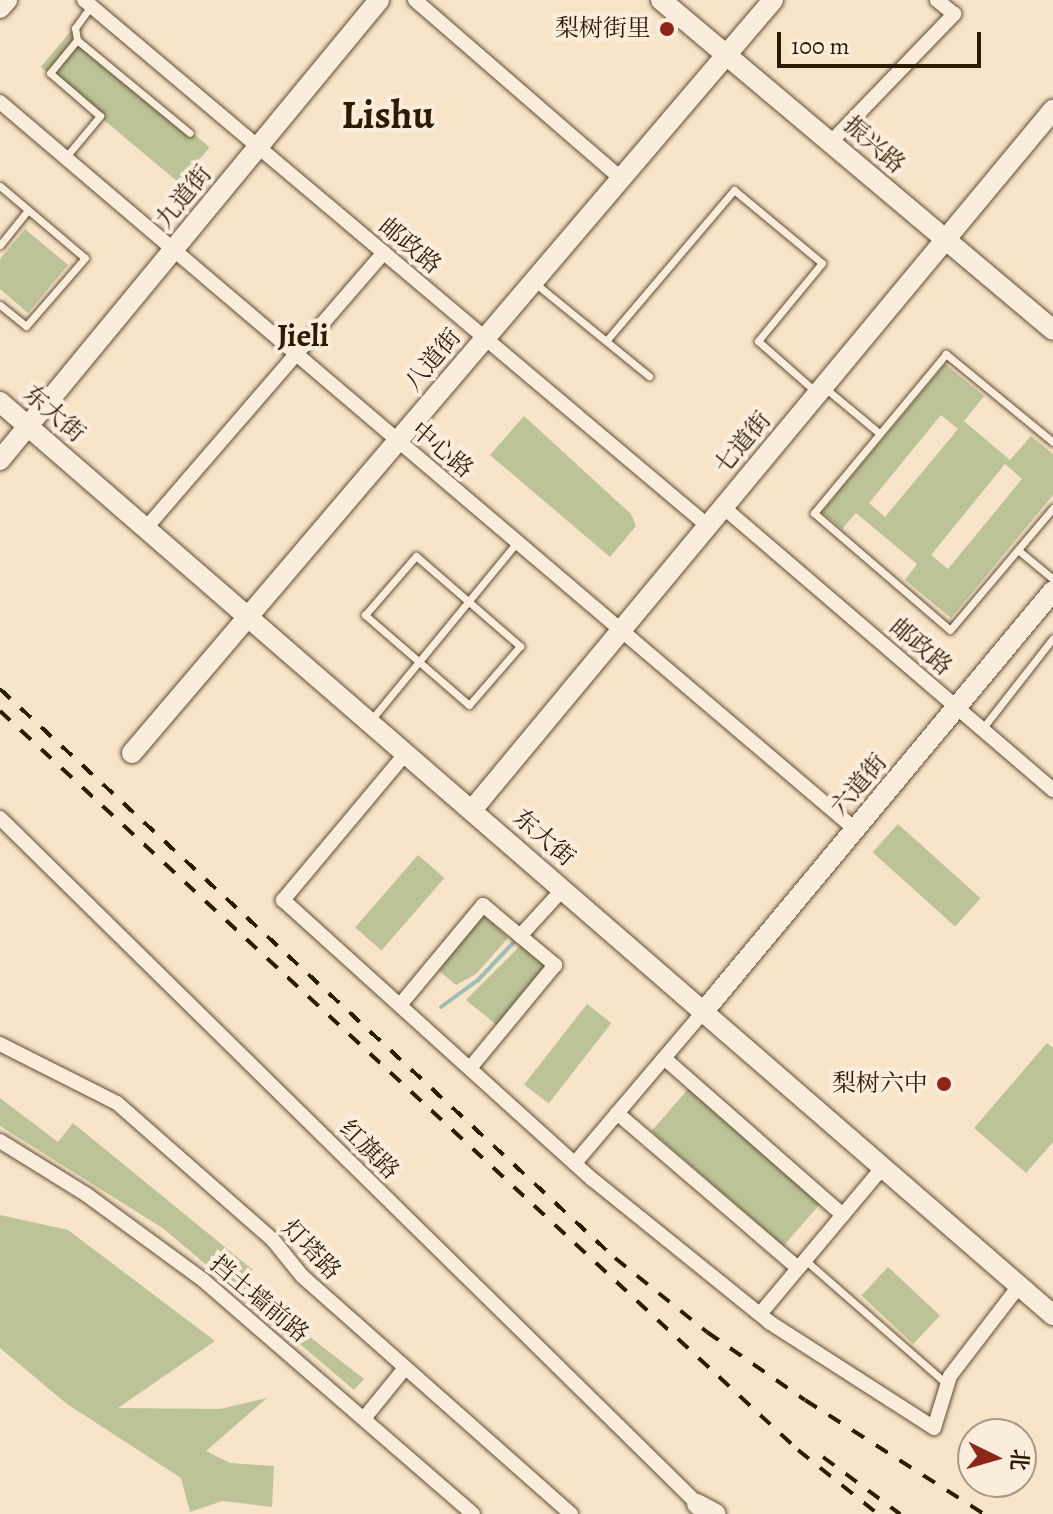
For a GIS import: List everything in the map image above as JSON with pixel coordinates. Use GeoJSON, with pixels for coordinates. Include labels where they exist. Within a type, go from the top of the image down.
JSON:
{"type":"FeatureCollection","features":[{"type":"Feature","properties":{"kind":"street"},"geometry":{"type":"LineString","coordinates":[[0,8],[7,0]]}},
{"type":"Feature","properties":{"kind":"street","name":"九道街"},"geometry":{"type":"LineString","coordinates":[[0,460],[379,0]]}},
{"type":"Feature","properties":{"kind":"street"},"geometry":{"type":"LineString","coordinates":[[415,0],[622,179]]}},
{"type":"Feature","properties":{"kind":"street","name":"振兴路"},"geometry":{"type":"LineString","coordinates":[[661,0],[1053,330]]}},
{"type":"Feature","properties":{"kind":"street","name":"八道街"},"geometry":{"type":"LineString","coordinates":[[132,753],[773,0]]}},
{"type":"Feature","properties":{"kind":"street"},"geometry":{"type":"LineString","coordinates":[[831,142],[954,14],[937,0]]}},
{"type":"Feature","properties":{"kind":"street","name":"邮政路"},"geometry":{"type":"LineString","coordinates":[[88,3],[708,526]]}},
{"type":"Feature","properties":{"kind":"street","name":"中心路"},"geometry":{"type":"LineString","coordinates":[[0,102],[856,830]]}},
{"type":"Feature","properties":{"kind":"street","name":"七道街"},"geometry":{"type":"LineString","coordinates":[[472,810],[1053,110]]}},
{"type":"Feature","properties":{"kind":"street"},"geometry":{"type":"LineString","coordinates":[[146,528],[384,252]]}},
{"type":"Feature","properties":{"kind":"street","name":"东大街"},"geometry":{"type":"LineString","coordinates":[[0,402],[1053,1315]]}},
{"type":"Feature","properties":{"kind":"street","name":"邮政路"},"geometry":{"type":"LineString","coordinates":[[723,507],[1053,790]]}},
{"type":"Feature","properties":{"kind":"street","name":"六道街"},"geometry":{"type":"LineString","coordinates":[[704,1011],[1053,591]]}},
{"type":"Feature","properties":{"kind":"street"},"geometry":{"type":"LineString","coordinates":[[406,753],[283,900],[575,1163],[760,1314],[934,1428],[948,1385],[1019,1286]]}},
{"type":"Feature","properties":{"kind":"street","name":"红旗路"},"geometry":{"type":"LineString","coordinates":[[0,818],[702,1509]]}},
{"type":"Feature","properties":{"kind":"street"},"geometry":{"type":"LineString","coordinates":[[520,936],[563,889]]}},
{"type":"Feature","properties":{"kind":"street"},"geometry":{"type":"LineString","coordinates":[[400,1005],[483,905],[555,965],[470,1068]]}},
{"type":"Feature","properties":{"kind":"street"},"geometry":{"type":"LineString","coordinates":[[575,1163],[704,1011]]}},
{"type":"Feature","properties":{"kind":"street","name":"灯塔路"},"geometry":{"type":"LineString","coordinates":[[0,1044],[117,1103],[273,1240],[302,1276],[571,1514]]}},
{"type":"Feature","properties":{"kind":"street"},"geometry":{"type":"LineString","coordinates":[[664,1058],[843,1215]]}},
{"type":"Feature","properties":{"kind":"street"},"geometry":{"type":"LineString","coordinates":[[617,1113],[802,1264]]}},
{"type":"Feature","properties":{"kind":"street","name":"挡土墙前路"},"geometry":{"type":"LineString","coordinates":[[0,1141],[87,1195],[203,1280],[366,1416],[473,1514]]}},
{"type":"Feature","properties":{"kind":"street"},"geometry":{"type":"LineString","coordinates":[[760,1314],[883,1167]]}},
{"type":"Feature","properties":{"kind":"street"},"geometry":{"type":"LineString","coordinates":[[366,1416],[405,1368]]}},
{"type":"Feature","properties":{"kind":"street"},"geometry":{"type":"LineString","coordinates":[[702,1509],[716,1514]]}},
{"type":"Feature","properties":{"kind":"lane"},"geometry":{"type":"LineString","coordinates":[[88,3],[75,28],[77,40],[190,133]]}},
{"type":"Feature","properties":{"kind":"lane"},"geometry":{"type":"LineString","coordinates":[[65,158],[100,116],[50,73],[77,40]]}},
{"type":"Feature","properties":{"kind":"lane"},"geometry":{"type":"LineString","coordinates":[[0,186],[85,258],[26,326],[0,305]]}},
{"type":"Feature","properties":{"kind":"lane"},"geometry":{"type":"LineString","coordinates":[[606,341],[734,190],[822,263],[758,341],[879,433]]}},
{"type":"Feature","properties":{"kind":"lane"},"geometry":{"type":"LineString","coordinates":[[0,245],[28,210]]}},
{"type":"Feature","properties":{"kind":"lane"},"geometry":{"type":"LineString","coordinates":[[534,282],[649,376]]}},
{"type":"Feature","properties":{"kind":"lane"},"geometry":{"type":"LineString","coordinates":[[1053,442],[946,354],[814,513],[950,630],[1053,508]]}},
{"type":"Feature","properties":{"kind":"lane"},"geometry":{"type":"LineString","coordinates":[[369,721],[517,542]]}},
{"type":"Feature","properties":{"kind":"lane"},"geometry":{"type":"LineString","coordinates":[[1018,550],[1053,579]]}},
{"type":"Feature","properties":{"kind":"lane"},"geometry":{"type":"LineString","coordinates":[[416,556],[520,646],[469,705],[419,661],[365,615],[416,556]]}},
{"type":"Feature","properties":{"kind":"lane"},"geometry":{"type":"LineString","coordinates":[[982,729],[1053,638]]}},
{"type":"Feature","properties":{"kind":"lane"},"geometry":{"type":"LineString","coordinates":[[802,1264],[948,1385]]}},
{"type":"Feature","properties":{"kind":"green space"},"geometry":{"type":"Polygon","coordinates":[[[71,31],[210,147],[179,183],[41,67],[71,31]]]}},
{"type":"Feature","properties":{"kind":"green space"},"geometry":{"type":"Polygon","coordinates":[[[25,229],[68,265],[28,313],[0,289],[0,259],[25,229]]]}},
{"type":"Feature","properties":{"kind":"green space"},"geometry":{"type":"Polygon","coordinates":[[[945,364],[984,396],[964,421],[1010,460],[1031,436],[1053,454],[1053,495],[951,618],[905,580],[917,564],[856,513],[842,529],[822,512],[945,364]],[[941,415],[869,503],[885,517],[958,429],[941,415]],[[1005,464],[931,555],[948,569],[1022,479],[1005,464]]]}},
{"type":"Feature","properties":{"kind":"green space"},"geometry":{"type":"Polygon","coordinates":[[[524,416],[631,514],[636,526],[610,557],[490,455],[524,416]]]}},
{"type":"Feature","properties":{"kind":"green space"},"geometry":{"type":"Polygon","coordinates":[[[898,824],[980,898],[955,927],[873,852],[898,824]]]}},
{"type":"Feature","properties":{"kind":"green space"},"geometry":{"type":"Polygon","coordinates":[[[418,855],[444,878],[381,950],[355,927],[418,855]]]}},
{"type":"Feature","properties":{"kind":"green space"},"geometry":{"type":"Polygon","coordinates":[[[483,913],[508,938],[476,974],[456,985],[437,969],[483,913]]]}},
{"type":"Feature","properties":{"kind":"green space"},"geometry":{"type":"Polygon","coordinates":[[[521,945],[547,966],[498,1026],[466,1000],[521,945]]]}},
{"type":"Feature","properties":{"kind":"green space"},"geometry":{"type":"Polygon","coordinates":[[[587,1004],[611,1023],[549,1103],[524,1084],[587,1004]]]}},
{"type":"Feature","properties":{"kind":"green space"},"geometry":{"type":"Polygon","coordinates":[[[1047,1043],[1053,1048],[1053,1142],[1026,1173],[974,1128],[1047,1043]]]}},
{"type":"Feature","properties":{"kind":"green space"},"geometry":{"type":"Polygon","coordinates":[[[689,1088],[821,1203],[784,1246],[652,1131],[689,1088]]]}},
{"type":"Feature","properties":{"kind":"green space"},"geometry":{"type":"Polygon","coordinates":[[[0,1098],[58,1142],[73,1123],[253,1270],[241,1283],[364,1379],[354,1390],[164,1229],[0,1126],[0,1098]]]}},
{"type":"Feature","properties":{"kind":"green space"},"geometry":{"type":"Polygon","coordinates":[[[0,1215],[68,1230],[215,1341],[118,1408],[220,1409],[267,1398],[206,1451],[230,1463],[274,1466],[272,1507],[222,1501],[190,1512],[181,1478],[67,1404],[0,1348],[0,1215]]]}},
{"type":"Feature","properties":{"kind":"green space"},"geometry":{"type":"Polygon","coordinates":[[[888,1267],[940,1315],[913,1344],[861,1296],[888,1267]]]}},
{"type":"Feature","properties":{"kind":"waterway"},"geometry":{"type":"LineString","coordinates":[[441,1007],[478,980],[515,941]]}},
{"type":"Feature","properties":{"kind":"railway"},"geometry":{"type":"LineString","coordinates":[[0,689],[615,1258],[707,1332],[805,1400],[984,1514]]}},
{"type":"Feature","properties":{"kind":"railway"},"geometry":{"type":"LineString","coordinates":[[0,711],[798,1450],[878,1514]]}},
{"type":"Feature","properties":{"kind":"railway"},"geometry":{"type":"LineString","coordinates":[[823,1457],[900,1514]]}},
{"type":"Feature","properties":{"kind":"place","name":"梨树街里"},"geometry":{"type":"Point","coordinates":[667,29]}},
{"type":"Feature","properties":{"kind":"place","name":"梨树六中"},"geometry":{"type":"Point","coordinates":[944,1084]}},
{"type":"Feature","properties":{"kind":"district","name":"Lishu"},"geometry":{"type":"Point","coordinates":[388,115]}},
{"type":"Feature","properties":{"kind":"district","name":"Jieli"},"geometry":{"type":"Point","coordinates":[303,335]}}]}
